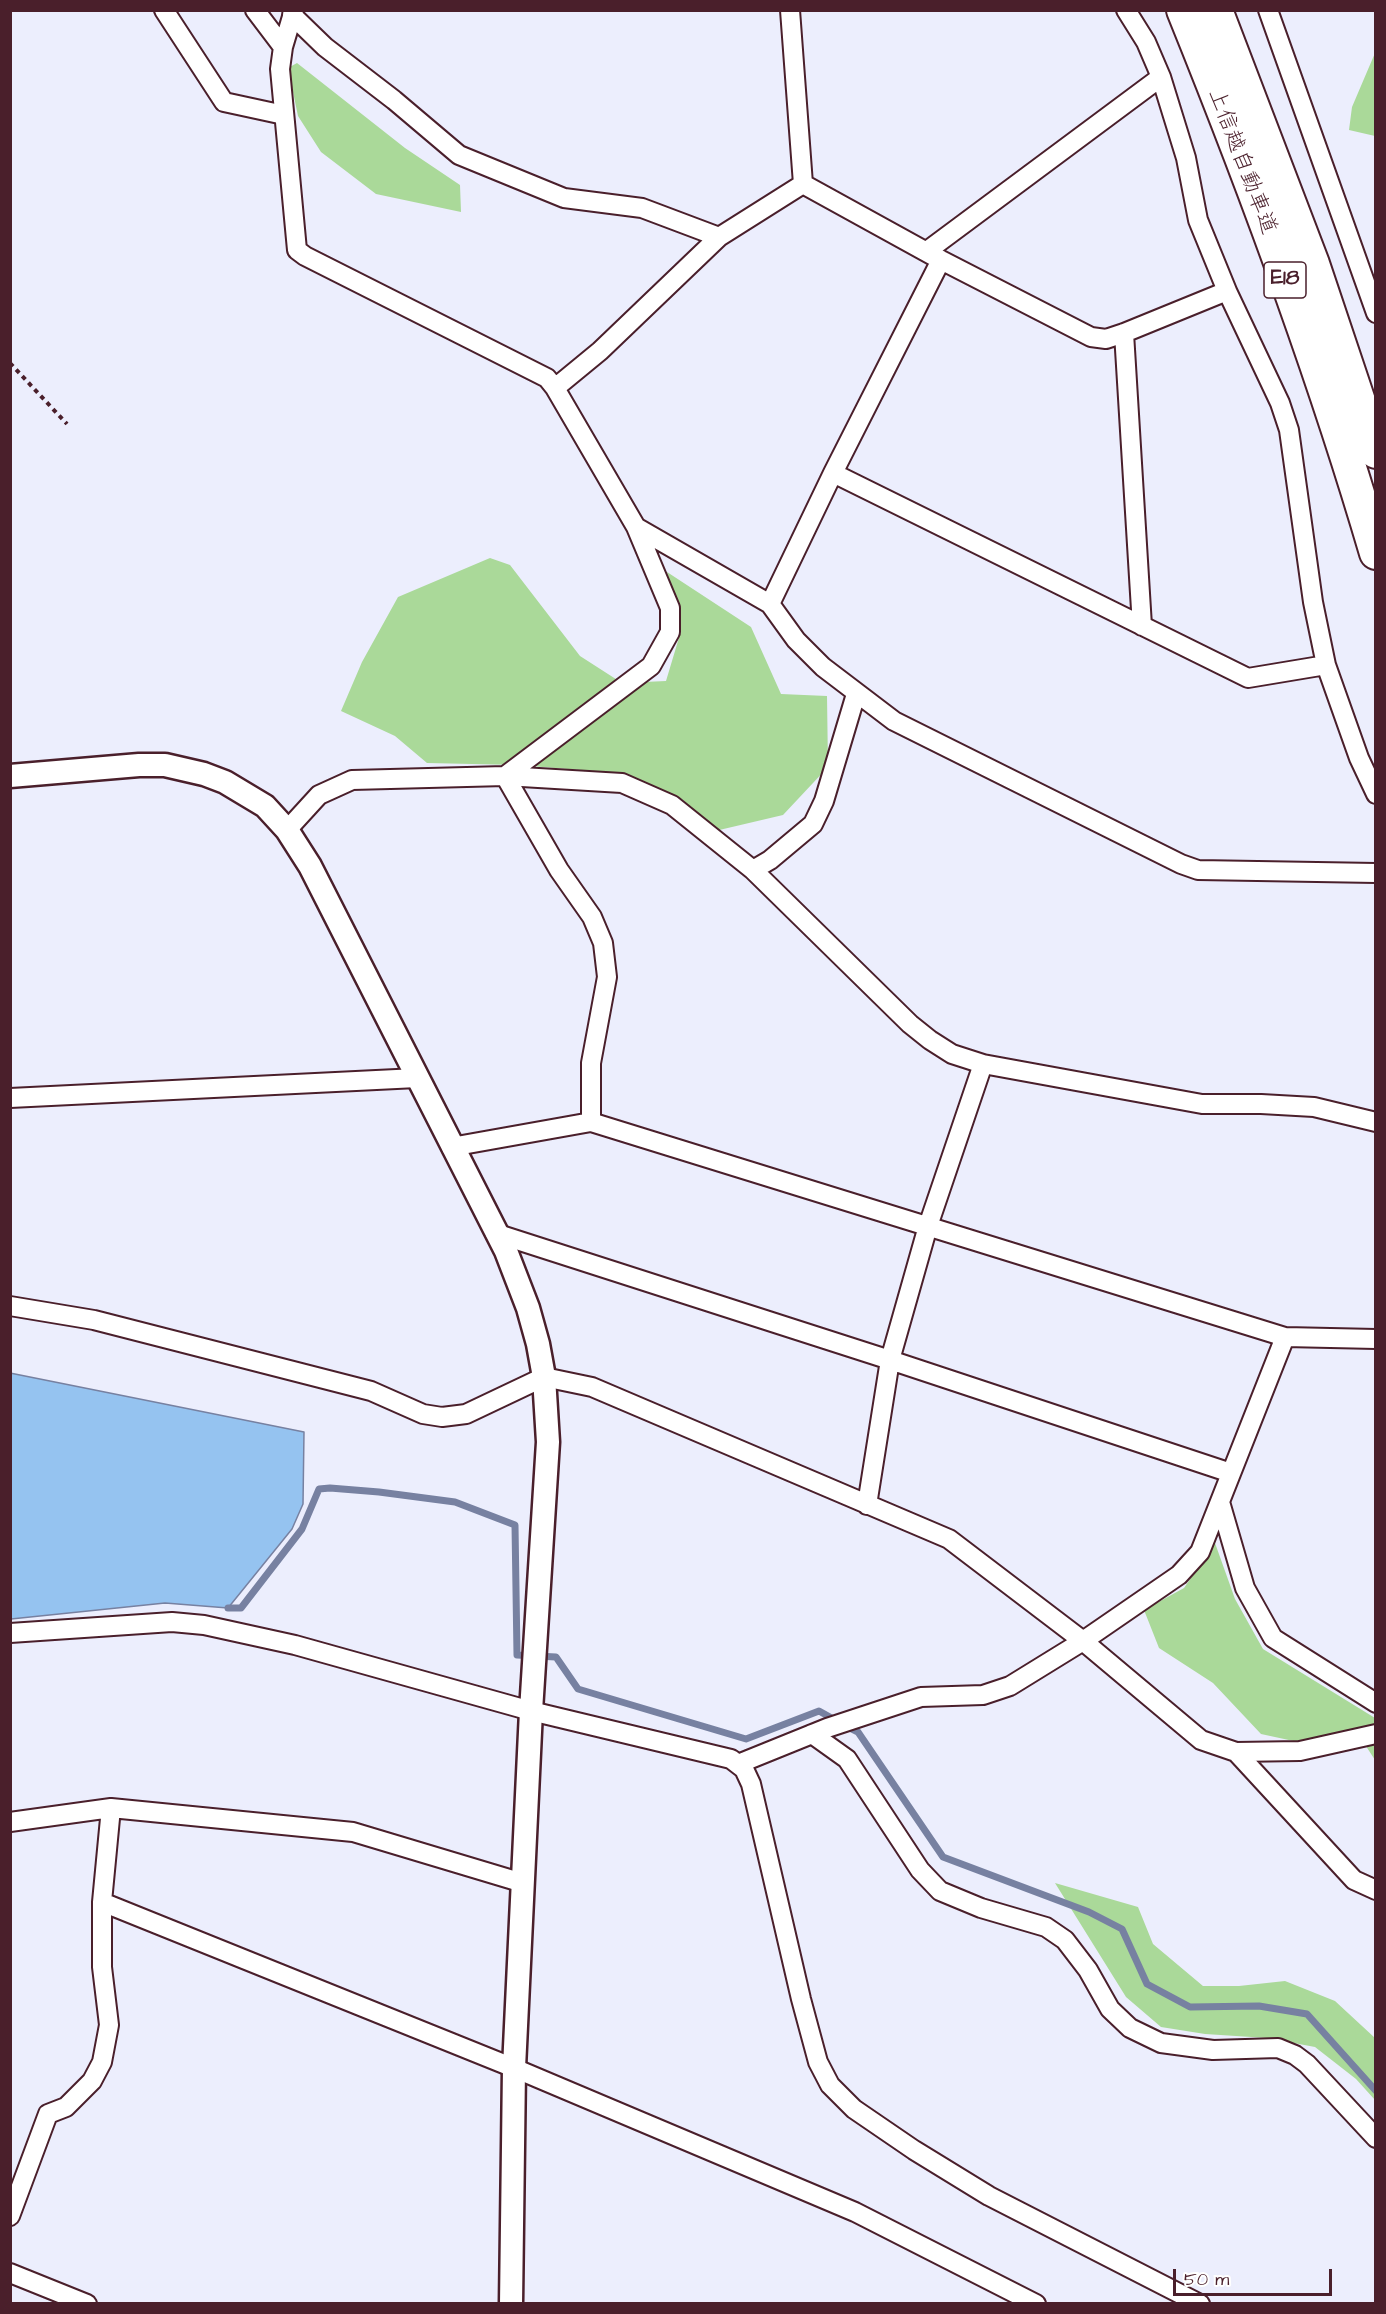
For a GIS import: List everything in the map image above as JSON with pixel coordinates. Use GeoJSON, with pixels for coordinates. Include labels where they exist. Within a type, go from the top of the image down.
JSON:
{"type":"FeatureCollection","features":[{"type":"Feature","properties":{"kind":"highway","name":"上信越自動車道"},"geometry":{"type":"LineString","coordinates":[[1183,10],[1240,153],[1288,288],[1376,553]]}},
{"type":"Feature","properties":{"kind":"highway","name":"上信越自動車道"},"geometry":{"type":"LineString","coordinates":[[1216,10],[1312,264],[1376,452]]}},
{"type":"Feature","properties":{"kind":"street"},"geometry":{"type":"LineString","coordinates":[[164,10],[224,102],[284,115]]}},
{"type":"Feature","properties":{"kind":"street"},"geometry":{"type":"LineString","coordinates":[[255,10],[283,47]]}},
{"type":"Feature","properties":{"kind":"street"},"geometry":{"type":"LineString","coordinates":[[790,10],[802,184]]}},
{"type":"Feature","properties":{"kind":"street"},"geometry":{"type":"LineString","coordinates":[[1126,10],[1146,42],[1161,77],[1186,158],[1198,220],[1227,291],[1280,403],[1289,430],[1313,602],[1326,665],[1359,758],[1376,794]]}},
{"type":"Feature","properties":{"kind":"street"},"geometry":{"type":"LineString","coordinates":[[1268,10],[1376,313]]}},
{"type":"Feature","properties":{"kind":"street"},"geometry":{"type":"LineString","coordinates":[[505,776],[651,666],[670,632],[670,608],[636,527],[555,388],[546,378],[297,250],[280,69],[283,47],[293,13],[325,46],[459,155],[564,198],[642,208],[719,237]]}},
{"type":"Feature","properties":{"kind":"street"},"geometry":{"type":"LineString","coordinates":[[770,604],[934,256],[1161,77]]}},
{"type":"Feature","properties":{"kind":"street"},"geometry":{"type":"LineString","coordinates":[[555,388],[600,351],[719,237],[802,184]]}},
{"type":"Feature","properties":{"kind":"street"},"geometry":{"type":"LineString","coordinates":[[802,184],[1091,338],[1106,339],[1124,333],[1227,291]]}},
{"type":"Feature","properties":{"kind":"street"},"geometry":{"type":"LineString","coordinates":[[1124,333],[1142,626]]}},
{"type":"Feature","properties":{"kind":"street"},"geometry":{"type":"LineString","coordinates":[[833,473],[1248,678],[1326,665]]}},
{"type":"Feature","properties":{"kind":"street"},"geometry":{"type":"LineString","coordinates":[[636,527],[770,604],[796,640],[823,667],[894,721],[1181,864],[1198,870],[1376,873]]}},
{"type":"Feature","properties":{"kind":"street"},"geometry":{"type":"LineString","coordinates":[[753,870],[770,860],[813,824],[824,801],[856,694]]}},
{"type":"Feature","properties":{"kind":"street"},"geometry":{"type":"LineString","coordinates":[[10,776],[109,766],[165,765],[204,774],[225,782],[265,806],[287,830],[310,866],[451,1147],[506,1251],[528,1308],[544,1377],[548,1442],[531,1712],[514,2068],[511,2304]]}},
{"type":"Feature","properties":{"kind":"street"},"geometry":{"type":"LineString","coordinates":[[505,776],[559,870],[592,917],[603,943],[607,977],[591,1063],[591,1122]]}},
{"type":"Feature","properties":{"kind":"street"},"geometry":{"type":"LineString","coordinates":[[287,830],[319,795],[352,780],[505,776],[622,783],[672,805],[753,870],[910,1024],[952,1054],[983,1065],[1202,1104],[1314,1107],[1376,1122]]}},
{"type":"Feature","properties":{"kind":"street"},"geometry":{"type":"LineString","coordinates":[[867,1505],[890,1360],[928,1226],[983,1065]]}},
{"type":"Feature","properties":{"kind":"street"},"geometry":{"type":"LineString","coordinates":[[10,1098],[417,1078]]}},
{"type":"Feature","properties":{"kind":"street"},"geometry":{"type":"LineString","coordinates":[[451,1147],[591,1122],[1285,1337],[1376,1339]]}},
{"type":"Feature","properties":{"kind":"street"},"geometry":{"type":"LineString","coordinates":[[495,1233],[1231,1473]]}},
{"type":"Feature","properties":{"kind":"street"},"geometry":{"type":"LineString","coordinates":[[10,1306],[94,1320],[359,1388],[423,1414],[442,1417],[466,1414],[544,1377],[592,1387],[949,1539],[1083,1641],[1201,1740],[1236,1752],[1300,1751],[1376,1734]]}},
{"type":"Feature","properties":{"kind":"street"},"geometry":{"type":"LineString","coordinates":[[738,1764],[820,1731],[921,1696],[983,1695],[1010,1686],[1083,1641],[1179,1575],[1200,1552],[1285,1337]]}},
{"type":"Feature","properties":{"kind":"street"},"geometry":{"type":"LineString","coordinates":[[1220,1502],[1245,1588],[1273,1638],[1376,1703]]}},
{"type":"Feature","properties":{"kind":"street"},"geometry":{"type":"LineString","coordinates":[[10,1633],[172,1623],[204,1625],[295,1645],[531,1712],[731,1759],[744,1769],[751,1784],[801,1999],[818,2062],[830,2085],[854,2109],[914,2150],[989,2196],[1200,2304]]}},
{"type":"Feature","properties":{"kind":"street"},"geometry":{"type":"LineString","coordinates":[[820,1731],[847,1758],[920,1870],[940,1892],[981,1908],[1046,1927],[1065,1940],[1077,1955],[1110,2009],[1130,2028],[1161,2043],[1213,2050],[1278,2048],[1295,2055],[1307,2064],[1376,2138]]}},
{"type":"Feature","properties":{"kind":"street"},"geometry":{"type":"LineString","coordinates":[[1236,1752],[1354,1880],[1376,1890]]}},
{"type":"Feature","properties":{"kind":"street"},"geometry":{"type":"LineString","coordinates":[[10,1822],[111,1808],[353,1832],[523,1883]]}},
{"type":"Feature","properties":{"kind":"street"},"geometry":{"type":"LineString","coordinates":[[10,2216],[48,2114],[66,2107],[92,2081],[102,2062],[109,2025],[102,1967],[102,1902],[111,1808]]}},
{"type":"Feature","properties":{"kind":"street"},"geometry":{"type":"LineString","coordinates":[[102,1902],[514,2068],[855,2212],[1036,2304]]}},
{"type":"Feature","properties":{"kind":"street"},"geometry":{"type":"LineString","coordinates":[[10,2273],[87,2304]]}},
{"type":"Feature","properties":{"kind":"path"},"geometry":{"type":"LineString","coordinates":[[10,363],[67,424]]}},
{"type":"Feature","properties":{"kind":"green space"},"geometry":{"type":"Polygon","coordinates":[[[1375,53],[1375,136],[1349,130],[1352,107],[1375,53]]]}},
{"type":"Feature","properties":{"kind":"green space"},"geometry":{"type":"Polygon","coordinates":[[[297,63],[405,148],[460,185],[461,212],[376,194],[321,152],[298,116],[288,68],[297,63]]]}},
{"type":"Feature","properties":{"kind":"green space"},"geometry":{"type":"Polygon","coordinates":[[[490,558],[510,565],[580,656],[622,683],[666,681],[681,631],[667,572],[751,627],[781,694],[827,696],[828,767],[783,815],[715,831],[683,800],[619,773],[517,765],[427,763],[395,736],[341,711],[362,662],[398,597],[490,558]]]}},
{"type":"Feature","properties":{"kind":"green space"},"geometry":{"type":"Polygon","coordinates":[[[1215,1543],[1235,1599],[1263,1649],[1375,1718],[1375,1760],[1362,1740],[1312,1745],[1261,1734],[1213,1683],[1159,1648],[1144,1610],[1184,1588],[1215,1543]]]}},
{"type":"Feature","properties":{"kind":"green space"},"geometry":{"type":"Polygon","coordinates":[[[1055,1883],[1138,1907],[1153,1944],[1203,1986],[1239,1986],[1285,1981],[1335,2001],[1375,2038],[1375,2100],[1356,2079],[1315,2047],[1267,2038],[1205,2034],[1161,2027],[1126,1997],[1055,1883]]]}},
{"type":"Feature","properties":{"kind":"water"},"geometry":{"type":"Polygon","coordinates":[[[10,1373],[304,1432],[303,1504],[292,1529],[228,1608],[165,1603],[11,1619],[10,1373]]]}},
{"type":"Feature","properties":{"kind":"waterway"},"geometry":{"type":"LineString","coordinates":[[228,1608],[241,1608],[302,1529],[319,1489],[379,1492],[455,1502],[515,1525],[517,1655],[556,1657],[578,1689],[746,1739],[819,1711],[837,1721]]}},
{"type":"Feature","properties":{"kind":"waterway"},"geometry":{"type":"LineString","coordinates":[[846,1726],[858,1732],[943,1857],[1089,1912],[1122,1929],[1147,1984],[1190,2007],[1259,2006],[1307,2014],[1376,2091]]}}]}
